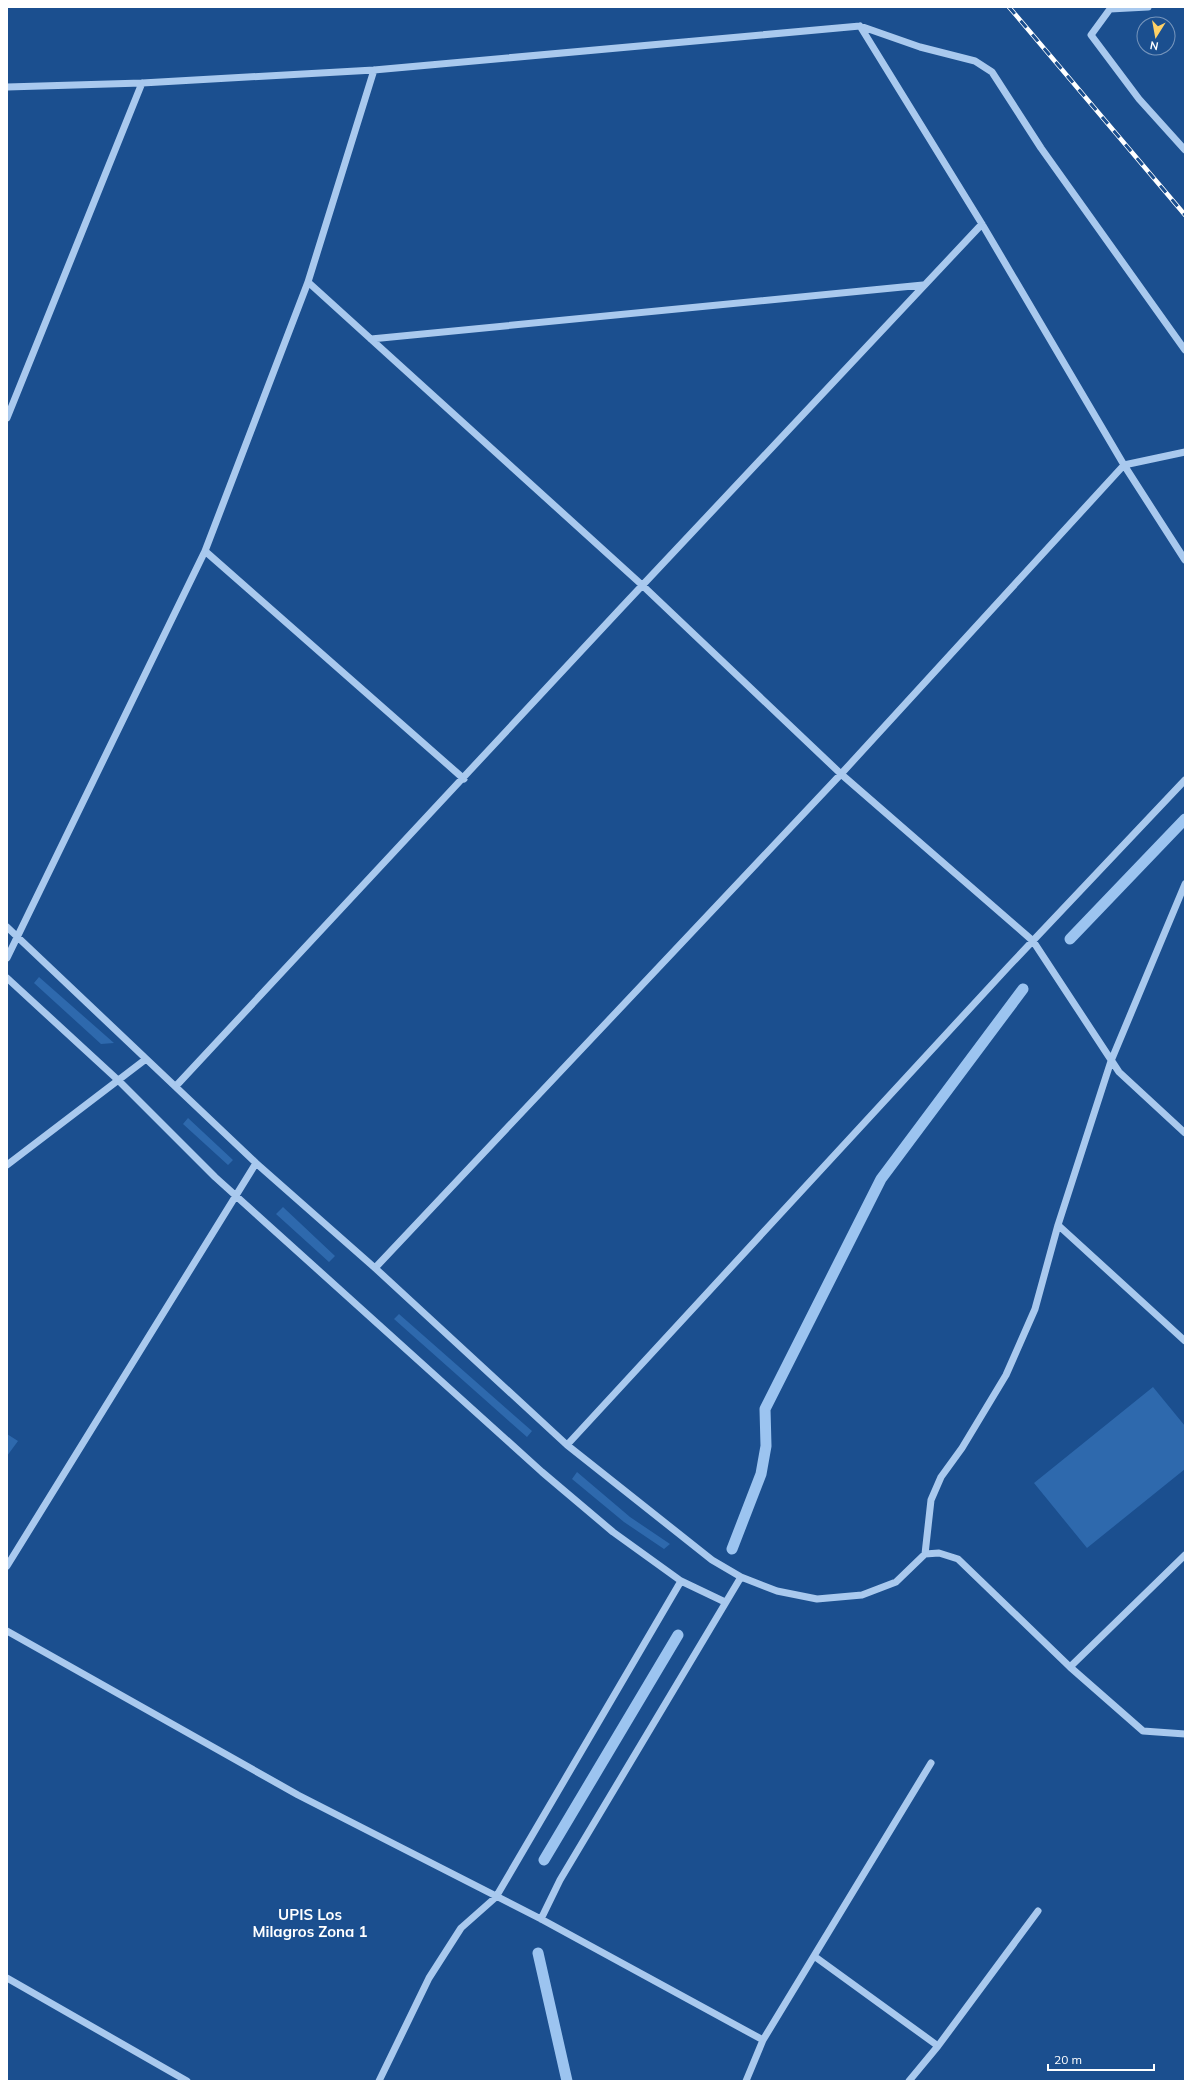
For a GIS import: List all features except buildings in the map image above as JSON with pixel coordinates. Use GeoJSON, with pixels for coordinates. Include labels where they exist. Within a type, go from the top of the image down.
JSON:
{"type":"FeatureCollection","features":[{"type":"Feature","properties":{"kind":"street"},"geometry":{"type":"LineString","coordinates":[[1148,7],[1110,9],[1091,35],[1139,99],[1185,150]]}},
{"type":"Feature","properties":{"kind":"street"},"geometry":{"type":"LineString","coordinates":[[860,26],[982,224],[1124,465],[1185,560]]}},
{"type":"Feature","properties":{"kind":"street"},"geometry":{"type":"LineString","coordinates":[[7,87],[142,82],[374,70],[860,26],[920,47],[975,61],[992,72],[1041,148],[1185,350]]}},
{"type":"Feature","properties":{"kind":"street"},"geometry":{"type":"LineString","coordinates":[[7,958],[205,551],[308,282],[374,70]]}},
{"type":"Feature","properties":{"kind":"street"},"geometry":{"type":"LineString","coordinates":[[7,418],[142,82]]}},
{"type":"Feature","properties":{"kind":"street"},"geometry":{"type":"LineString","coordinates":[[176,1086],[464,779],[642,585],[982,224]]}},
{"type":"Feature","properties":{"kind":"street"},"geometry":{"type":"LineString","coordinates":[[308,282],[642,585],[841,774],[1033,941],[1119,1072],[1185,1133]]}},
{"type":"Feature","properties":{"kind":"street"},"geometry":{"type":"LineString","coordinates":[[371,339],[923,285]]}},
{"type":"Feature","properties":{"kind":"street"},"geometry":{"type":"LineString","coordinates":[[375,1268],[841,774],[1124,465],[1185,452]]}},
{"type":"Feature","properties":{"kind":"street"},"geometry":{"type":"LineString","coordinates":[[205,551],[464,779]]}},
{"type":"Feature","properties":{"kind":"street"},"geometry":{"type":"LineString","coordinates":[[567,1445],[1033,941],[1185,780]]}},
{"type":"Feature","properties":{"kind":"street"},"geometry":{"type":"LineString","coordinates":[[7,927],[256,1163],[375,1268],[567,1445],[712,1560],[741,1577],[778,1592],[817,1599],[862,1595],[896,1582],[925,1554],[932,1500],[941,1477],[962,1448],[1006,1375],[1035,1309],[1058,1225],[1111,1061],[1185,884]]}},
{"type":"Feature","properties":{"kind":"street"},"geometry":{"type":"LineString","coordinates":[[7,978],[119,1081],[236,1196],[542,1472],[613,1532],[681,1581],[725,1602]]}},
{"type":"Feature","properties":{"kind":"street"},"geometry":{"type":"LineString","coordinates":[[7,1166],[146,1059]]}},
{"type":"Feature","properties":{"kind":"street"},"geometry":{"type":"LineString","coordinates":[[7,1566],[256,1163]]}},
{"type":"Feature","properties":{"kind":"street"},"geometry":{"type":"LineString","coordinates":[[1058,1225],[1185,1341]]}},
{"type":"Feature","properties":{"kind":"street"},"geometry":{"type":"LineString","coordinates":[[925,1554],[939,1553],[958,1559],[1070,1667],[1143,1731],[1185,1734]]}},
{"type":"Feature","properties":{"kind":"street"},"geometry":{"type":"LineString","coordinates":[[1070,1667],[1185,1555]]}},
{"type":"Feature","properties":{"kind":"street"},"geometry":{"type":"LineString","coordinates":[[541,1919],[560,1880],[741,1577]]}},
{"type":"Feature","properties":{"kind":"street"},"geometry":{"type":"LineString","coordinates":[[379,2081],[429,1978],[461,1928],[496,1897],[681,1581]]}},
{"type":"Feature","properties":{"kind":"street"},"geometry":{"type":"LineString","coordinates":[[7,1631],[298,1795],[541,1919],[763,2040]]}},
{"type":"Feature","properties":{"kind":"street"},"geometry":{"type":"LineString","coordinates":[[746,2081],[763,2040],[931,1763]]}},
{"type":"Feature","properties":{"kind":"street"},"geometry":{"type":"LineString","coordinates":[[909,2081],[938,2046],[1038,1911]]}},
{"type":"Feature","properties":{"kind":"street"},"geometry":{"type":"LineString","coordinates":[[814,1956],[938,2046]]}},
{"type":"Feature","properties":{"kind":"street"},"geometry":{"type":"LineString","coordinates":[[7,1978],[187,2081]]}},
{"type":"Feature","properties":{"kind":"shaded area"},"geometry":{"type":"Polygon","coordinates":[[[39,977],[114,1043],[101,1044],[34,983],[39,977]]]}},
{"type":"Feature","properties":{"kind":"shaded area"},"geometry":{"type":"Polygon","coordinates":[[[188,1118],[233,1160],[228,1165],[183,1124],[188,1118]]]}},
{"type":"Feature","properties":{"kind":"shaded area"},"geometry":{"type":"Polygon","coordinates":[[[283,1207],[335,1256],[329,1262],[276,1214],[283,1207]]]}},
{"type":"Feature","properties":{"kind":"shaded area"},"geometry":{"type":"Polygon","coordinates":[[[399,1314],[532,1431],[527,1437],[394,1319],[399,1314]]]}},
{"type":"Feature","properties":{"kind":"shaded area"},"geometry":{"type":"Polygon","coordinates":[[[1153,1387],[1185,1426],[1185,1469],[1087,1548],[1034,1483],[1153,1387]]]}},
{"type":"Feature","properties":{"kind":"shaded area"},"geometry":{"type":"Polygon","coordinates":[[[7,1434],[18,1441],[7,1456],[7,1434]]]}},
{"type":"Feature","properties":{"kind":"shaded area"},"geometry":{"type":"Polygon","coordinates":[[[577,1472],[630,1517],[670,1544],[664,1549],[624,1522],[572,1479],[577,1472]]]}},
{"type":"Feature","properties":{"kind":"waterway"},"geometry":{"type":"LineString","coordinates":[[1070,939],[1185,819]]}},
{"type":"Feature","properties":{"kind":"waterway"},"geometry":{"type":"LineString","coordinates":[[732,1549],[761,1474],[766,1446],[765,1409],[881,1179],[1023,989]]}},
{"type":"Feature","properties":{"kind":"waterway"},"geometry":{"type":"LineString","coordinates":[[544,1860],[678,1635]]}},
{"type":"Feature","properties":{"kind":"waterway"},"geometry":{"type":"LineString","coordinates":[[538,1953],[567,2081]]}},
{"type":"Feature","properties":{"kind":"railway"},"geometry":{"type":"LineString","coordinates":[[1009,7],[1185,215]]}},
{"type":"Feature","properties":{"kind":"district","name":"UPIS Los Milagros Zona 1"},"geometry":{"type":"Point","coordinates":[310,1924]}}]}
